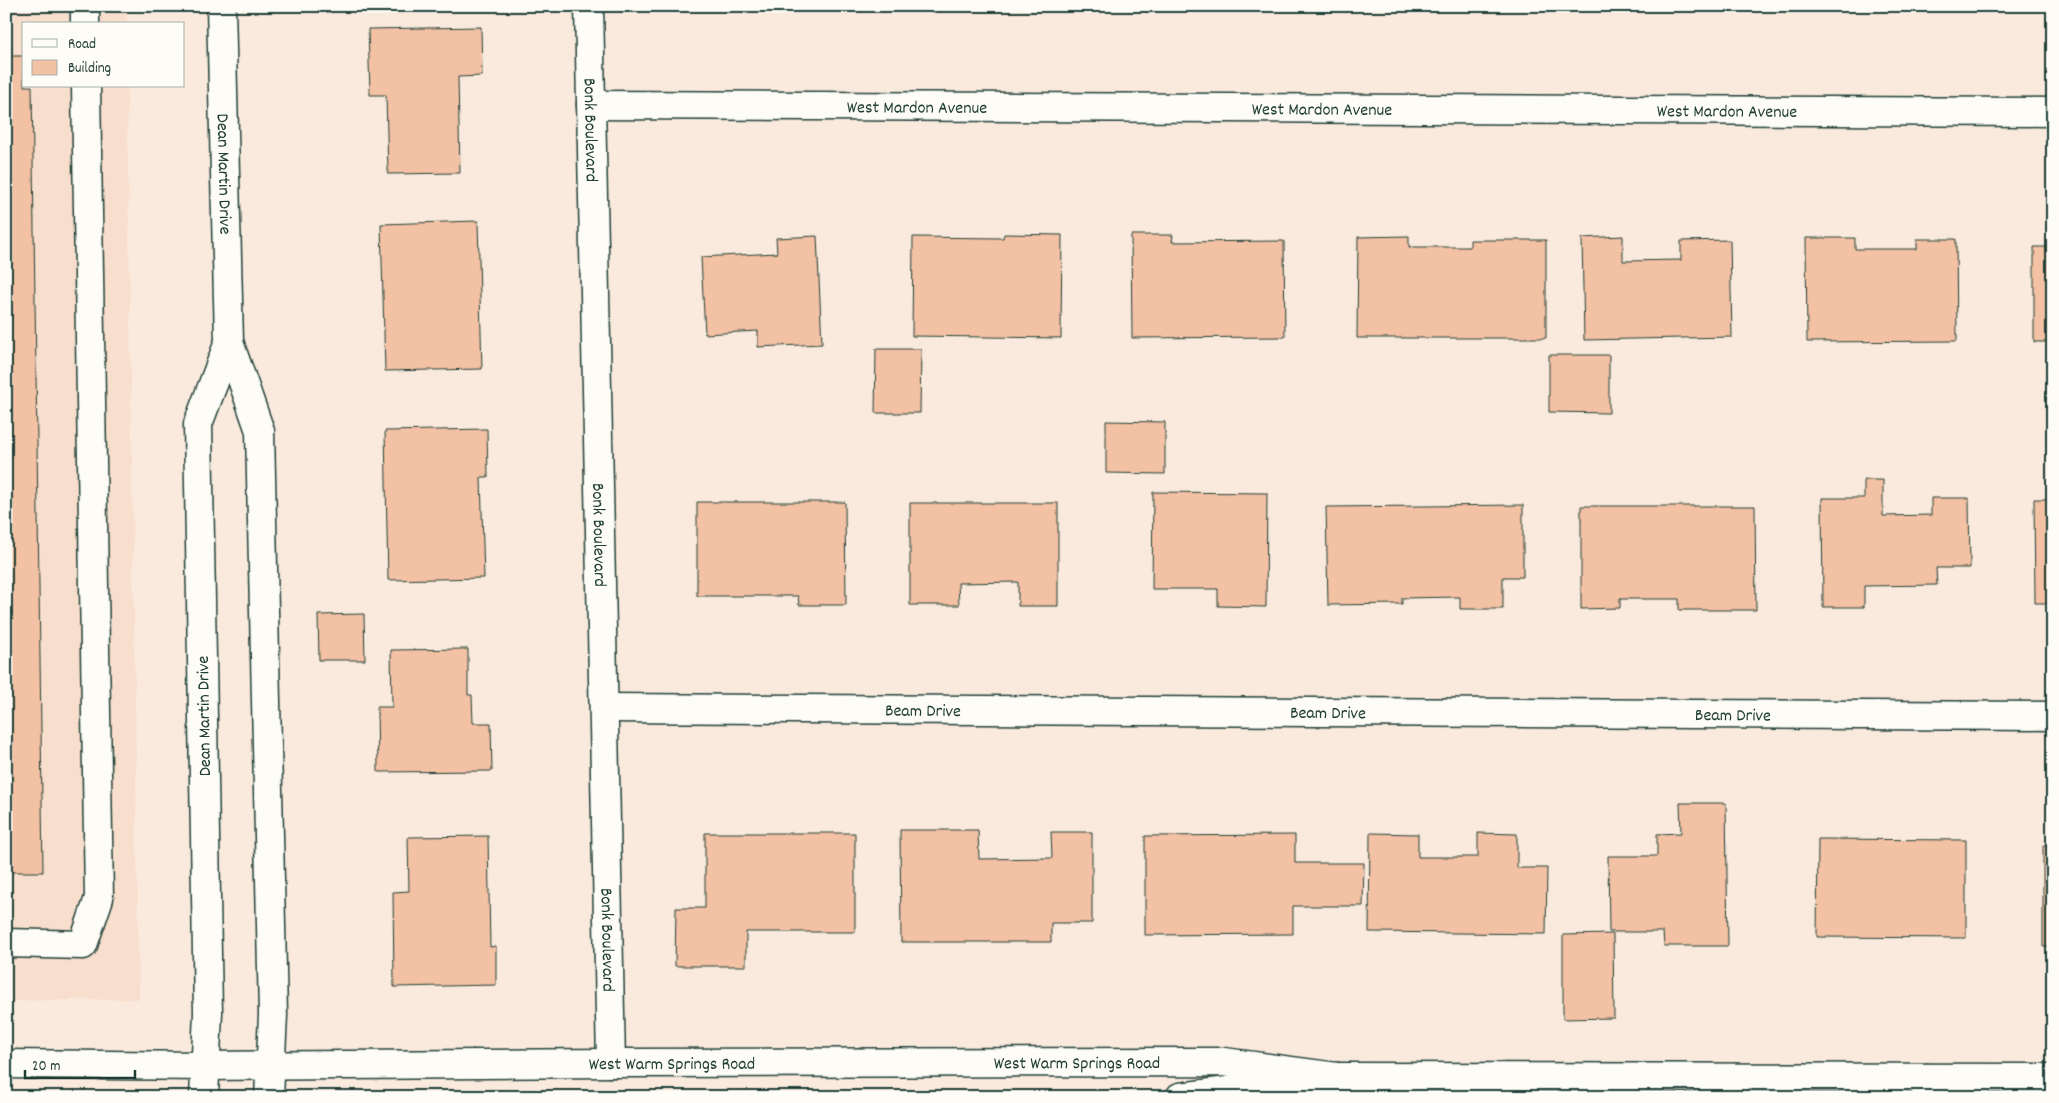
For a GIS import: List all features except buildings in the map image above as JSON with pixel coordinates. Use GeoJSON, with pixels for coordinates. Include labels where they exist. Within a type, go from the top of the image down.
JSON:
{"type":"FeatureCollection","features":[{"type":"Feature","properties":{"kind":"main road"},"geometry":{"type":"LineString","coordinates":[[85,6],[86,22]]}},
{"type":"Feature","properties":{"kind":"main road","name":"Dean Martin Drive"},"geometry":{"type":"LineString","coordinates":[[221,6],[230,342],[260,431],[273,1016],[269,1097]]}},
{"type":"Feature","properties":{"kind":"main road","name":"Bonk Boulevard"},"geometry":{"type":"LineString","coordinates":[[589,6],[611,1062]]}},
{"type":"Feature","properties":{"kind":"main road"},"geometry":{"type":"LineString","coordinates":[[6,944],[83,944],[99,898],[86,88]]}},
{"type":"Feature","properties":{"kind":"main road","name":"West Mardon Avenue"},"geometry":{"type":"LineString","coordinates":[[591,105],[2053,112]]}},
{"type":"Feature","properties":{"kind":"main road","name":"Dean Martin Drive"},"geometry":{"type":"LineString","coordinates":[[204,1097],[208,1013],[198,424],[230,342]]}},
{"type":"Feature","properties":{"kind":"main road","name":"Beam Drive"},"geometry":{"type":"LineString","coordinates":[[604,708],[2053,716]]}},
{"type":"Feature","properties":{"kind":"main road","name":"West Warm Springs Road"},"geometry":{"type":"LineString","coordinates":[[6,1064],[270,1066],[611,1062],[1224,1062],[1337,1087]]}},
{"type":"Feature","properties":{"kind":"main road","name":"West Warm Springs Road"},"geometry":{"type":"LineString","coordinates":[[1180,1097],[1337,1087],[1926,1087],[2053,1078]]}},
{"type":"Feature","properties":{"kind":"shaded area"},"geometry":{"type":"Polygon","coordinates":[[[6,6],[126,6],[127,22],[22,22],[22,88],[127,88],[139,999],[6,1001],[6,6]]]}}]}
